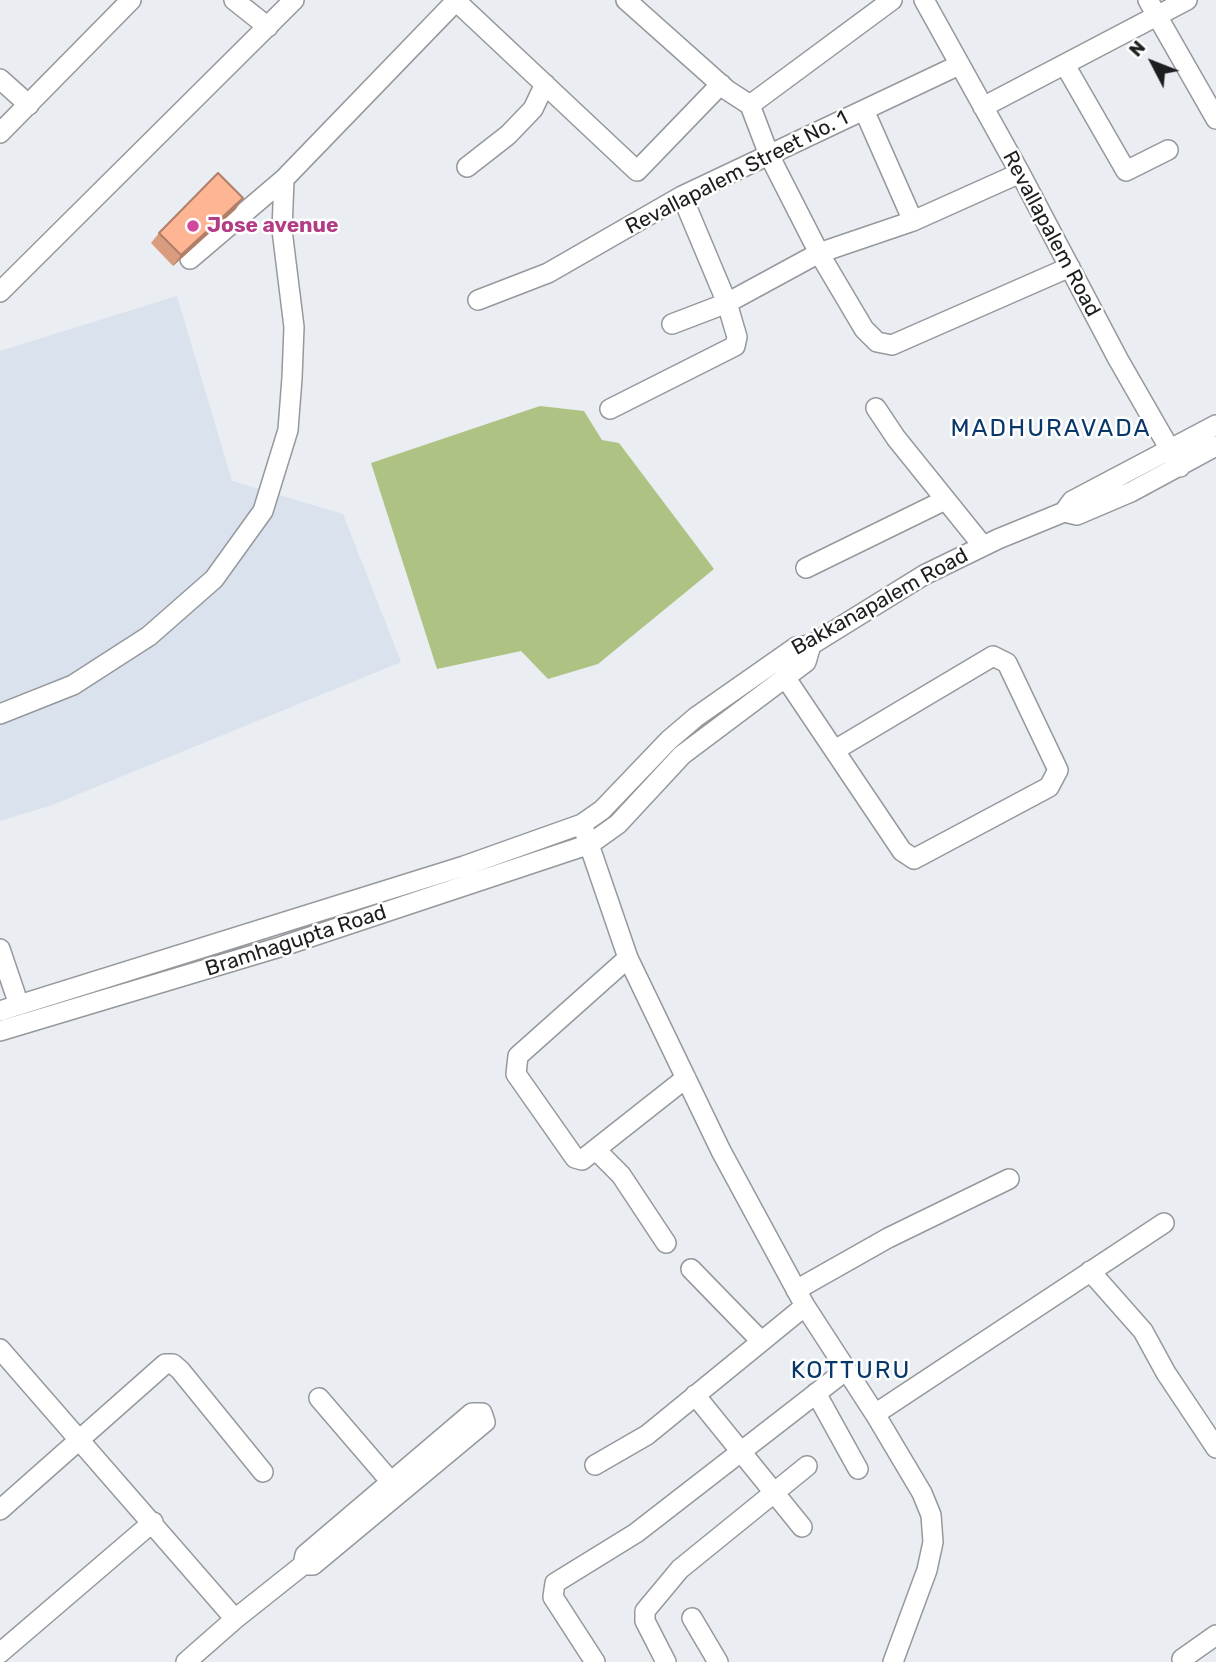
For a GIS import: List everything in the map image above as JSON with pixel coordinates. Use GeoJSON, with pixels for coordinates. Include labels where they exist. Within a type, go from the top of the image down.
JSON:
{"type":"FeatureCollection","features":[{"type":"Feature","properties":{"kind":"street"},"geometry":{"type":"LineString","coordinates":[[0,133],[131,0]]}},
{"type":"Feature","properties":{"kind":"street"},"geometry":{"type":"LineString","coordinates":[[234,0],[268,27]]}},
{"type":"Feature","properties":{"kind":"street"},"geometry":{"type":"LineString","coordinates":[[0,292],[294,0]]}},
{"type":"Feature","properties":{"kind":"street"},"geometry":{"type":"LineString","coordinates":[[190,260],[284,179],[456,0],[637,171],[721,85]]}},
{"type":"Feature","properties":{"kind":"street"},"geometry":{"type":"LineString","coordinates":[[626,0],[721,85],[750,105],[769,155],[819,253],[864,329],[877,342],[892,345],[1070,267]]}},
{"type":"Feature","properties":{"kind":"street"},"geometry":{"type":"LineString","coordinates":[[750,105],[892,0]]}},
{"type":"Feature","properties":{"kind":"street","name":"Revallapalem Road"},"geometry":{"type":"LineString","coordinates":[[924,0],[1174,459]]}},
{"type":"Feature","properties":{"kind":"street"},"geometry":{"type":"LineString","coordinates":[[983,107],[1065,65],[1152,8],[1187,0]]}},
{"type":"Feature","properties":{"kind":"street"},"geometry":{"type":"LineString","coordinates":[[1152,8],[1216,119]]}},
{"type":"Feature","properties":{"kind":"street","name":"Revallapalem Street No. 1"},"geometry":{"type":"LineString","coordinates":[[478,300],[548,273],[682,196],[959,65]]}},
{"type":"Feature","properties":{"kind":"street"},"geometry":{"type":"LineString","coordinates":[[1065,65],[1126,172],[1168,150]]}},
{"type":"Feature","properties":{"kind":"street"},"geometry":{"type":"LineString","coordinates":[[0,79],[29,105]]}},
{"type":"Feature","properties":{"kind":"street"},"geometry":{"type":"LineString","coordinates":[[467,167],[508,135],[534,108],[545,84]]}},
{"type":"Feature","properties":{"kind":"street"},"geometry":{"type":"LineString","coordinates":[[864,110],[913,221]]}},
{"type":"Feature","properties":{"kind":"street"},"geometry":{"type":"LineString","coordinates":[[672,324],[727,303],[819,253],[913,221],[1020,173]]}},
{"type":"Feature","properties":{"kind":"street"},"geometry":{"type":"LineString","coordinates":[[0,714],[73,685],[149,636],[214,579],[263,511],[288,430],[292,378],[294,327],[282,230],[284,179]]}},
{"type":"Feature","properties":{"kind":"street"},"geometry":{"type":"LineString","coordinates":[[610,410],[735,346],[737,337],[727,303],[682,196]]}},
{"type":"Feature","properties":{"kind":"street"},"geometry":{"type":"LineString","coordinates":[[876,408],[983,546]]}},
{"type":"Feature","properties":{"kind":"street"},"geometry":{"type":"LineString","coordinates":[[1174,459],[1216,425]]}},
{"type":"Feature","properties":{"kind":"street","name":"Bakkanapalem Road"},"geometry":{"type":"LineString","coordinates":[[582,824],[602,810],[668,740],[696,717],[796,647],[811,645],[924,575],[983,546],[1063,512],[1077,515],[1174,459],[1216,446]]}},
{"type":"Feature","properties":{"kind":"street"},"geometry":{"type":"LineString","coordinates":[[806,568],[945,500]]}},
{"type":"Feature","properties":{"kind":"street","name":"Bramhagupta Road"},"geometry":{"type":"LineString","coordinates":[[0,1031],[280,947],[590,844],[618,824],[682,755],[806,662],[811,645]]}},
{"type":"Feature","properties":{"kind":"street"},"geometry":{"type":"LineString","coordinates":[[786,677],[902,851],[914,859],[1049,787],[1058,770],[1007,663],[993,656],[835,750]]}},
{"type":"Feature","properties":{"kind":"street"},"geometry":{"type":"LineString","coordinates":[[582,824],[628,958],[751,1211],[800,1298],[922,1493],[931,1515],[933,1542],[927,1570],[892,1662]]}},
{"type":"Feature","properties":{"kind":"street","name":"Bramhagupta Road"},"geometry":{"type":"LineString","coordinates":[[9,1008],[464,866],[582,824]]}},
{"type":"Feature","properties":{"kind":"street"},"geometry":{"type":"LineString","coordinates":[[0,949],[9,1008]]}},
{"type":"Feature","properties":{"kind":"street"},"geometry":{"type":"LineString","coordinates":[[628,958],[518,1056],[516,1074],[575,1158],[582,1160],[597,1151],[686,1078]]}},
{"type":"Feature","properties":{"kind":"street"},"geometry":{"type":"LineString","coordinates":[[597,1151],[621,1175],[666,1243]]}},
{"type":"Feature","properties":{"kind":"street"},"geometry":{"type":"LineString","coordinates":[[595,1465],[633,1445],[695,1395],[761,1341],[800,1298],[888,1238],[1009,1179]]}},
{"type":"Feature","properties":{"kind":"street"},"geometry":{"type":"LineString","coordinates":[[875,1414],[1164,1223]]}},
{"type":"Feature","properties":{"kind":"street"},"geometry":{"type":"LineString","coordinates":[[691,1269],[761,1341]]}},
{"type":"Feature","properties":{"kind":"street"},"geometry":{"type":"LineString","coordinates":[[1090,1271],[1143,1331],[1166,1373],[1216,1448]]}},
{"type":"Feature","properties":{"kind":"street"},"geometry":{"type":"LineString","coordinates":[[2,1355],[153,1522],[234,1619]]}},
{"type":"Feature","properties":{"kind":"street"},"geometry":{"type":"LineString","coordinates":[[0,1510],[165,1364],[173,1364],[263,1472]]}},
{"type":"Feature","properties":{"kind":"street"},"geometry":{"type":"LineString","coordinates":[[595,1662],[553,1597],[555,1583],[636,1533],[845,1371]]}},
{"type":"Feature","properties":{"kind":"street"},"geometry":{"type":"LineString","coordinates":[[816,1392],[858,1469]]}},
{"type":"Feature","properties":{"kind":"street"},"geometry":{"type":"LineString","coordinates":[[695,1395],[802,1527]]}},
{"type":"Feature","properties":{"kind":"street"},"geometry":{"type":"LineString","coordinates":[[186,1662],[234,1619],[303,1564],[313,1565],[396,1487],[319,1398]]}},
{"type":"Feature","properties":{"kind":"street"},"geometry":{"type":"LineString","coordinates":[[666,1662],[645,1621],[645,1611],[680,1569],[807,1466]]}},
{"type":"Feature","properties":{"kind":"street"},"geometry":{"type":"LineString","coordinates":[[0,1653],[153,1522]]}},
{"type":"Feature","properties":{"kind":"street"},"geometry":{"type":"LineString","coordinates":[[692,1618],[718,1662]]}},
{"type":"Feature","properties":{"kind":"street"},"geometry":{"type":"LineString","coordinates":[[1182,1659],[1216,1635]]}},
{"type":"Feature","properties":{"kind":"shaded area"},"geometry":{"type":"Polygon","coordinates":[[[177,296],[232,481],[343,514],[401,662],[52,805],[0,821],[0,351],[177,296]]]}},
{"type":"Feature","properties":{"kind":"green space"},"geometry":{"type":"Polygon","coordinates":[[[540,406],[584,411],[602,440],[619,443],[714,569],[598,664],[548,679],[521,651],[437,669],[371,463],[540,406]]]}},
{"type":"Feature","properties":{"kind":"building","name":"Jose avenue"},"geometry":{"type":"Polygon","coordinates":[[[218,173],[243,198],[181,255],[159,233],[218,173]]]}},
{"type":"Feature","properties":{"kind":"place","name":"Jose avenue"},"geometry":{"type":"Point","coordinates":[193,226]}},
{"type":"Feature","properties":{"kind":"district","name":"MADHURAVADA"},"geometry":{"type":"Point","coordinates":[1051,429]}},
{"type":"Feature","properties":{"kind":"district","name":"KOTTURU"},"geometry":{"type":"Point","coordinates":[851,1371]}}]}
